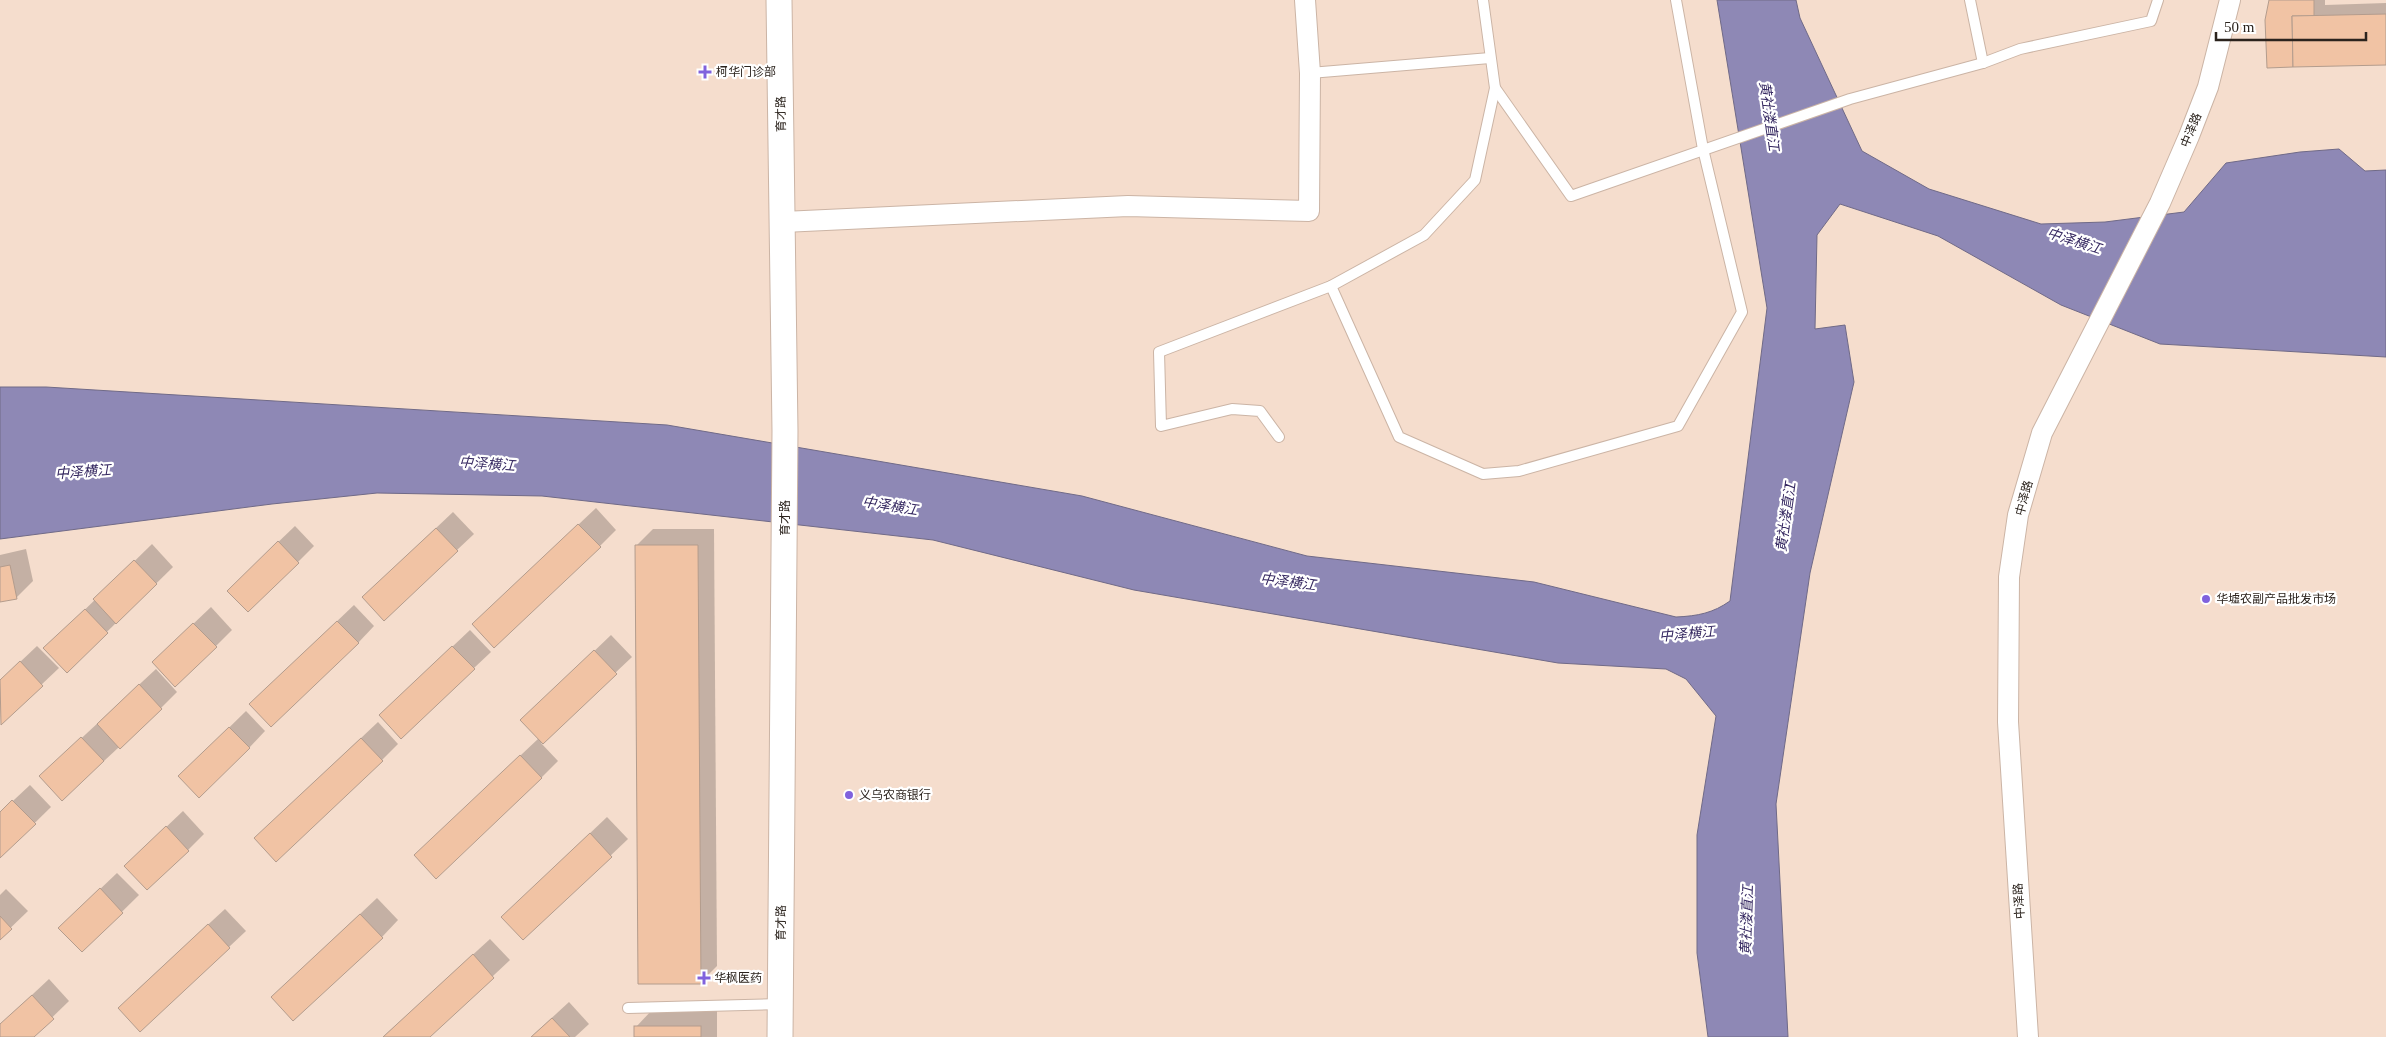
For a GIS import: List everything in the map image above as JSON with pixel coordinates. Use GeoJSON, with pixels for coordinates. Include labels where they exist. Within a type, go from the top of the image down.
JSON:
{"type":"FeatureCollection","features":[{"type":"Feature","properties":{"kind":"street","name":"育才路"},"geometry":{"type":"LineString","coordinates":[[779,0],[785,431],[780,1037]]}},
{"type":"Feature","properties":{"kind":"street"},"geometry":{"type":"LineString","coordinates":[[783,222],[1128,206],[1309,211],[1310,73],[1306,0]]}},
{"type":"Feature","properties":{"kind":"street","name":"中泽路"},"geometry":{"type":"LineString","coordinates":[[2028,1037],[2008,722],[2009,577],[2018,515],[2042,433],[2160,203],[2208,87],[2230,0]]}},
{"type":"Feature","properties":{"kind":"lane"},"geometry":{"type":"LineString","coordinates":[[1279,438],[1260,410],[1232,409],[1161,426],[1159,352],[1331,286],[1424,235],[1475,180],[1495,88],[1483,0]]}},
{"type":"Feature","properties":{"kind":"lane"},"geometry":{"type":"LineString","coordinates":[[1331,286],[1399,437],[1483,474],[1519,471],[1678,426],[1742,312],[1703,149],[1676,0]]}},
{"type":"Feature","properties":{"kind":"lane"},"geometry":{"type":"LineString","coordinates":[[1970,0],[1983,63]]}},
{"type":"Feature","properties":{"kind":"lane"},"geometry":{"type":"LineString","coordinates":[[1495,88],[1571,196],[1850,99],[1983,63],[2020,49],[2152,21],[2158,0]]}},
{"type":"Feature","properties":{"kind":"lane"},"geometry":{"type":"LineString","coordinates":[[1310,73],[1490,58]]}},
{"type":"Feature","properties":{"kind":"lane"},"geometry":{"type":"LineString","coordinates":[[628,1008],[781,1004]]}},
{"type":"Feature","properties":{"kind":"water"},"geometry":{"type":"Polygon","coordinates":[[[1717,0],[1796,0],[1800,18],[1862,151],[1929,189],[2041,224],[2105,222],[2184,212],[2226,163],[2300,152],[2339,149],[2365,171],[2386,170],[2386,357],[2160,344],[2061,305],[1938,236],[1840,204],[1817,235],[1815,329],[1845,325],[1854,382],[1810,573],[1776,804],[1788,1037],[1708,1037],[1697,953],[1697,835],[1716,716],[1686,679],[1666,669],[1558,663],[1134,590],[933,540],[542,496],[377,493],[272,504],[0,539],[0,387],[46,387],[667,425],[1082,496],[1307,556],[1534,582],[1676,617],[1705,613],[1730,601],[1767,308],[1717,0]]]}},
{"type":"Feature","properties":{"kind":"building"},"geometry":{"type":"Polygon","coordinates":[[[2269,0],[2314,0],[2314,16],[2292,16],[2293,67],[2267,68],[2265,20],[2269,0]]]}},
{"type":"Feature","properties":{"kind":"building"},"geometry":{"type":"Polygon","coordinates":[[[2386,14],[2386,65],[2293,67],[2292,16],[2386,14]]]}},
{"type":"Feature","properties":{"kind":"building"},"geometry":{"type":"Polygon","coordinates":[[[578,524],[601,547],[494,648],[472,624],[578,524]]]}},
{"type":"Feature","properties":{"kind":"building"},"geometry":{"type":"Polygon","coordinates":[[[436,528],[458,551],[384,621],[362,597],[436,528]]]}},
{"type":"Feature","properties":{"kind":"building"},"geometry":{"type":"Polygon","coordinates":[[[278,541],[299,563],[248,612],[227,591],[278,541]]]}},
{"type":"Feature","properties":{"kind":"building"},"geometry":{"type":"Polygon","coordinates":[[[635,545],[698,545],[701,984],[638,984],[635,545]]]}},
{"type":"Feature","properties":{"kind":"building"},"geometry":{"type":"Polygon","coordinates":[[[134,560],[157,584],[116,624],[93,599],[134,560]]]}},
{"type":"Feature","properties":{"kind":"building"},"geometry":{"type":"Polygon","coordinates":[[[10,565],[17,599],[0,602],[0,567],[10,565]]]}},
{"type":"Feature","properties":{"kind":"building"},"geometry":{"type":"Polygon","coordinates":[[[85,609],[108,633],[67,673],[43,648],[85,609]]]}},
{"type":"Feature","properties":{"kind":"building"},"geometry":{"type":"Polygon","coordinates":[[[337,621],[359,643],[271,727],[249,704],[337,621]]]}},
{"type":"Feature","properties":{"kind":"building"},"geometry":{"type":"Polygon","coordinates":[[[193,623],[217,647],[175,687],[152,662],[193,623]]]}},
{"type":"Feature","properties":{"kind":"building"},"geometry":{"type":"Polygon","coordinates":[[[452,646],[475,669],[401,739],[379,715],[452,646]]]}},
{"type":"Feature","properties":{"kind":"building"},"geometry":{"type":"Polygon","coordinates":[[[594,650],[617,674],[543,744],[520,720],[594,650]]]}},
{"type":"Feature","properties":{"kind":"building"},"geometry":{"type":"Polygon","coordinates":[[[20,661],[43,686],[1,725],[0,680],[20,661]]]}},
{"type":"Feature","properties":{"kind":"building"},"geometry":{"type":"Polygon","coordinates":[[[139,684],[162,709],[120,749],[97,724],[139,684]]]}},
{"type":"Feature","properties":{"kind":"building"},"geometry":{"type":"Polygon","coordinates":[[[229,727],[250,748],[199,798],[178,776],[229,727]]]}},
{"type":"Feature","properties":{"kind":"building"},"geometry":{"type":"Polygon","coordinates":[[[81,737],[104,761],[62,801],[39,776],[81,737]]]}},
{"type":"Feature","properties":{"kind":"building"},"geometry":{"type":"Polygon","coordinates":[[[361,738],[383,761],[276,862],[254,838],[361,738]]]}},
{"type":"Feature","properties":{"kind":"building"},"geometry":{"type":"Polygon","coordinates":[[[520,755],[542,778],[436,879],[414,855],[520,755]]]}},
{"type":"Feature","properties":{"kind":"building"},"geometry":{"type":"Polygon","coordinates":[[[12,800],[36,824],[0,858],[0,812],[12,800]]]}},
{"type":"Feature","properties":{"kind":"building"},"geometry":{"type":"Polygon","coordinates":[[[166,826],[189,851],[147,890],[124,866],[166,826]]]}},
{"type":"Feature","properties":{"kind":"building"},"geometry":{"type":"Polygon","coordinates":[[[590,833],[612,857],[523,940],[501,917],[590,833]]]}},
{"type":"Feature","properties":{"kind":"building"},"geometry":{"type":"Polygon","coordinates":[[[100,888],[123,913],[82,952],[58,928],[100,888]]]}},
{"type":"Feature","properties":{"kind":"building"},"geometry":{"type":"Polygon","coordinates":[[[360,914],[383,938],[293,1021],[271,997],[360,914]]]}},
{"type":"Feature","properties":{"kind":"building"},"geometry":{"type":"Polygon","coordinates":[[[0,916],[12,929],[0,940],[0,916]]]}},
{"type":"Feature","properties":{"kind":"building"},"geometry":{"type":"Polygon","coordinates":[[[208,924],[230,948],[140,1032],[118,1008],[208,924]]]}},
{"type":"Feature","properties":{"kind":"building"},"geometry":{"type":"Polygon","coordinates":[[[473,954],[494,978],[430,1037],[383,1037],[473,954]]]}},
{"type":"Feature","properties":{"kind":"building"},"geometry":{"type":"Polygon","coordinates":[[[32,995],[54,1019],[34,1037],[0,1037],[0,1024],[32,995]]]}},
{"type":"Feature","properties":{"kind":"building"},"geometry":{"type":"Polygon","coordinates":[[[552,1018],[570,1037],[531,1037],[552,1018]]]}},
{"type":"Feature","properties":{"kind":"building"},"geometry":{"type":"Polygon","coordinates":[[[634,1026],[701,1026],[701,1037],[634,1037],[634,1026]]]}},
{"type":"Feature","properties":{"kind":"place","name":"柯华门诊部"},"geometry":{"type":"Point","coordinates":[705,72]}},
{"type":"Feature","properties":{"kind":"place","name":"华墟农副产品批发市场"},"geometry":{"type":"Point","coordinates":[2206,599]}},
{"type":"Feature","properties":{"kind":"place","name":"义乌农商银行"},"geometry":{"type":"Point","coordinates":[849,795]}},
{"type":"Feature","properties":{"kind":"place","name":"华枫医药"},"geometry":{"type":"Point","coordinates":[704,978]}},
{"type":"Feature","properties":{"kind":"water label","name":"黄社溇直江"},"geometry":{"type":"Point","coordinates":[1769,116]}},
{"type":"Feature","properties":{"kind":"water label","name":"中泽横江"},"geometry":{"type":"Point","coordinates":[2074,241]}},
{"type":"Feature","properties":{"kind":"water label","name":"中泽横江"},"geometry":{"type":"Point","coordinates":[487,464]}},
{"type":"Feature","properties":{"kind":"water label","name":"中泽横江"},"geometry":{"type":"Point","coordinates":[83,472]}},
{"type":"Feature","properties":{"kind":"water label","name":"中泽横江"},"geometry":{"type":"Point","coordinates":[890,506]}},
{"type":"Feature","properties":{"kind":"water label","name":"黄社溇直江"},"geometry":{"type":"Point","coordinates":[1786,517]}},
{"type":"Feature","properties":{"kind":"water label","name":"中泽横江"},"geometry":{"type":"Point","coordinates":[1288,582]}},
{"type":"Feature","properties":{"kind":"water label","name":"中泽横江"},"geometry":{"type":"Point","coordinates":[1687,634]}},
{"type":"Feature","properties":{"kind":"water label","name":"黄社溇直江"},"geometry":{"type":"Point","coordinates":[1747,920]}}]}
